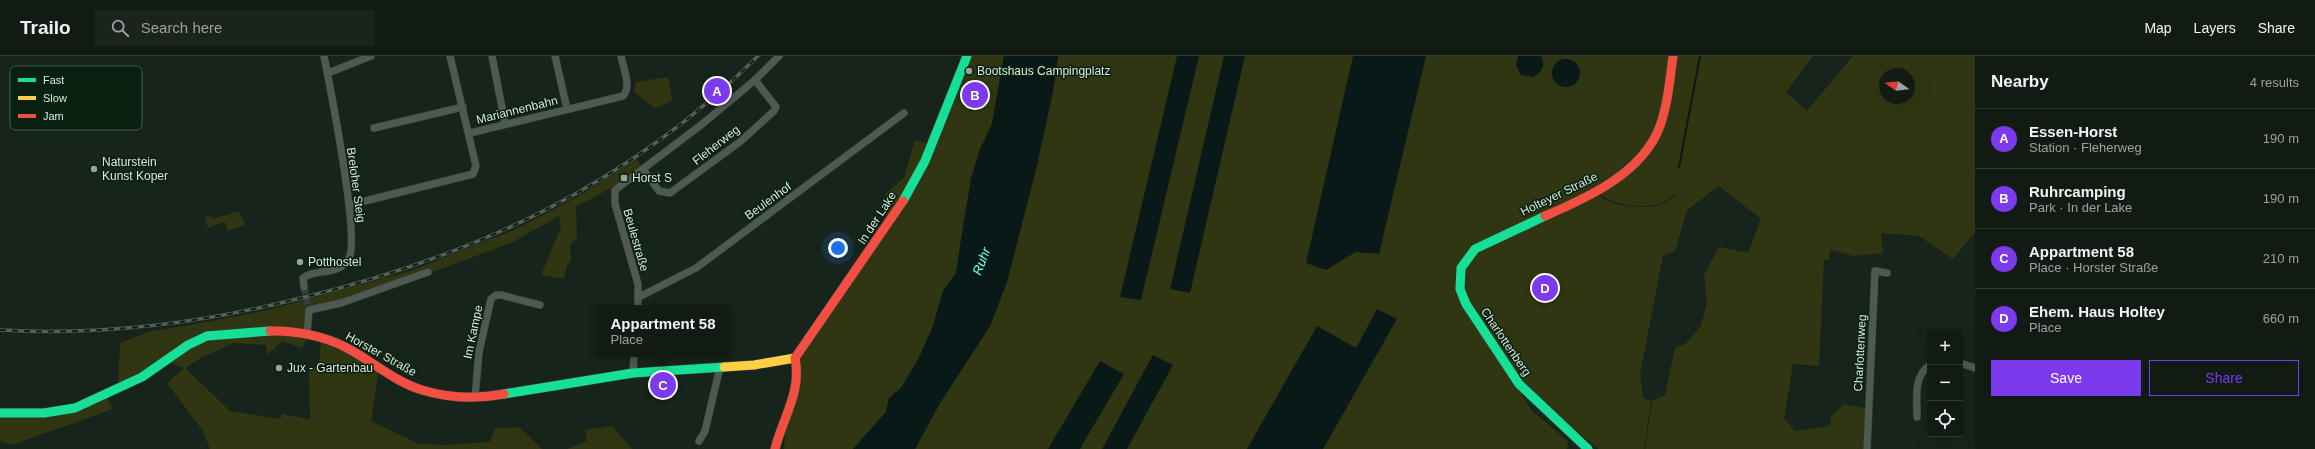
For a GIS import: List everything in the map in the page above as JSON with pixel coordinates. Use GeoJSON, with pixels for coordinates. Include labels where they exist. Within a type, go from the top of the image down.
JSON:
{"type":"FeatureCollection","features":[{"type":"Feature","properties":{"kind":"street","name":"Breloher Steig"},"geometry":{"type":"LineString","coordinates":[[304,287],[303,278],[306,275],[332,270],[342,265],[349,258],[351,249],[349,205],[324,56]]}},
{"type":"Feature","properties":{"kind":"street"},"geometry":{"type":"LineString","coordinates":[[328,73],[371,56]]}},
{"type":"Feature","properties":{"kind":"street"},"geometry":{"type":"LineString","coordinates":[[492,56],[505,123]]}},
{"type":"Feature","properties":{"kind":"street"},"geometry":{"type":"LineString","coordinates":[[555,56],[567,109]]}},
{"type":"Feature","properties":{"kind":"street","name":"Mariannenbahn"},"geometry":{"type":"LineString","coordinates":[[349,205],[473,174],[476,166],[470,133],[505,123],[623,96],[627,89],[627,84],[621,56]]}},
{"type":"Feature","properties":{"kind":"street","name":"Fleherweg"},"geometry":{"type":"LineString","coordinates":[[624,182],[701,125],[755,80],[779,56]]}},
{"type":"Feature","properties":{"kind":"street","name":"In der Lake"},"geometry":{"type":"LineString","coordinates":[[795,361],[898,211],[928,154],[967,56]]}},
{"type":"Feature","properties":{"kind":"street","name":"Holteyer Straße"},"geometry":{"type":"LineString","coordinates":[[1459,271],[1463,263],[1476,249],[1596,192],[1643,154],[1652,142],[1661,123],[1673,56]]}},
{"type":"Feature","properties":{"kind":"street"},"geometry":{"type":"LineString","coordinates":[[451,57],[470,133]]}},
{"type":"Feature","properties":{"kind":"street","name":"Fleherweg"},"geometry":{"type":"LineString","coordinates":[[643,169],[659,191],[670,193],[741,141],[776,107],[755,80]]}},
{"type":"Feature","properties":{"kind":"street"},"geometry":{"type":"LineString","coordinates":[[374,128],[463,107]]}},
{"type":"Feature","properties":{"kind":"street","name":"Beulenhof"},"geometry":{"type":"LineString","coordinates":[[639,297],[696,268],[904,113]]}},
{"type":"Feature","properties":{"kind":"street","name":"Beulestraße"},"geometry":{"type":"LineString","coordinates":[[624,182],[615,190],[614,198],[638,284],[638,305]]}},
{"type":"Feature","properties":{"kind":"street","name":"Charlottenberg"},"geometry":{"type":"LineString","coordinates":[[1459,271],[1460,293],[1476,322],[1519,384],[1588,449]]}},
{"type":"Feature","properties":{"kind":"street","name":"Charlottenweg"},"geometry":{"type":"LineString","coordinates":[[1867,449],[1875,271],[1887,273]]}},
{"type":"Feature","properties":{"kind":"street"},"geometry":{"type":"LineString","coordinates":[[307,334],[309,310],[341,303],[428,272]]}},
{"type":"Feature","properties":{"kind":"street","name":"Im Kampe"},"geometry":{"type":"LineString","coordinates":[[475,397],[479,352],[492,299],[496,295],[502,295],[540,305]]}},
{"type":"Feature","properties":{"kind":"street","name":"Horster Straße"},"geometry":{"type":"LineString","coordinates":[[0,413],[44,413],[75,408],[142,377],[188,345],[207,336],[224,333],[276,330],[307,334],[346,347],[400,380],[421,390],[454,397],[494,396],[633,373],[795,361]]}},
{"type":"Feature","properties":{"kind":"street"},"geometry":{"type":"LineString","coordinates":[[633,373],[634,357]]}},
{"type":"Feature","properties":{"kind":"street"},"geometry":{"type":"LineString","coordinates":[[775,449],[779,432],[798,385],[798,373],[795,361]]}},
{"type":"Feature","properties":{"kind":"street"},"geometry":{"type":"LineString","coordinates":[[1963,364],[1975,368]]}},
{"type":"Feature","properties":{"kind":"street"},"geometry":{"type":"LineString","coordinates":[[699,441],[706,425],[720,366]]}},
{"type":"Feature","properties":{"kind":"street"},"geometry":{"type":"LineString","coordinates":[[1917,417],[1918,384],[1923,370],[1927,368]]}},
{"type":"Feature","properties":{"kind":"green space"},"geometry":{"type":"Polygon","coordinates":[[[968,56],[1004,56],[992,124],[980,149],[965,212],[956,273],[943,291],[933,326],[919,358],[901,388],[889,398],[886,412],[853,449],[784,449],[785,435],[780,433],[799,385],[797,364],[887,226],[886,216],[890,202],[885,194],[904,178],[915,140],[931,144],[968,56]]]}},
{"type":"Feature","properties":{"kind":"green space"},"geometry":{"type":"Polygon","coordinates":[[[1058,56],[1671,56],[1662,106],[1651,141],[1606,183],[1474,247],[1456,278],[1531,410],[1568,441],[1567,449],[915,449],[940,403],[990,326],[1007,282],[1037,165],[1053,91],[1058,56]]]}},
{"type":"Feature","properties":{"kind":"green space"},"geometry":{"type":"Polygon","coordinates":[[[1675,56],[1813,56],[1786,92],[1807,111],[1853,56],[1975,56],[1975,232],[1953,259],[1919,236],[1881,233],[1883,253],[1853,256],[1830,249],[1829,260],[1824,260],[1819,366],[1793,364],[1784,418],[1795,431],[1830,426],[1831,416],[1844,404],[1865,408],[1865,449],[1645,449],[1652,401],[1665,395],[1675,348],[1685,344],[1701,326],[1707,302],[1704,275],[1719,247],[1748,253],[1761,219],[1719,186],[1687,210],[1675,251],[1663,256],[1640,374],[1643,398],[1651,401],[1644,449],[1599,449],[1575,430],[1521,380],[1462,291],[1460,278],[1471,255],[1595,193],[1616,204],[1644,207],[1659,205],[1667,202],[1678,193],[1659,204],[1635,206],[1609,200],[1597,191],[1654,143],[1675,56]]]}},
{"type":"Feature","properties":{"kind":"green space"},"geometry":{"type":"Polygon","coordinates":[[[668,77],[672,99],[665,105],[655,108],[634,92],[636,82],[668,77]]]}},
{"type":"Feature","properties":{"kind":"green space"},"geometry":{"type":"Polygon","coordinates":[[[637,159],[641,167],[609,189],[576,207],[577,238],[570,245],[571,261],[567,265],[564,279],[541,275],[561,227],[559,216],[511,243],[430,273],[309,310],[309,334],[302,348],[282,341],[267,355],[266,345],[233,343],[199,359],[185,368],[230,411],[280,419],[283,414],[310,420],[309,368],[319,367],[321,340],[379,369],[371,421],[419,444],[444,445],[490,442],[495,428],[519,427],[542,449],[210,449],[203,431],[167,383],[184,368],[165,361],[118,388],[120,343],[151,331],[191,325],[272,309],[410,271],[514,230],[577,197],[637,159]]]}},
{"type":"Feature","properties":{"kind":"green space"},"geometry":{"type":"Polygon","coordinates":[[[239,211],[245,225],[228,231],[225,222],[208,228],[205,217],[212,216],[213,219],[239,211]]]}},
{"type":"Feature","properties":{"kind":"green space"},"geometry":{"type":"Polygon","coordinates":[[[106,396],[113,409],[12,445],[0,441],[0,415],[44,414],[106,396]]]}},
{"type":"Feature","properties":{"kind":"green space"},"geometry":{"type":"Polygon","coordinates":[[[612,426],[632,449],[567,449],[587,441],[585,430],[612,426]]]}},
{"type":"Feature","properties":{"kind":"water","name":"Ruhr"},"geometry":{"type":"Polygon","coordinates":[[[1004,56],[1058,56],[1053,91],[1037,165],[1007,282],[990,326],[940,403],[915,449],[853,449],[886,412],[889,398],[901,388],[919,358],[933,326],[943,291],[956,273],[971,178],[980,149],[992,124],[1004,56]]]}},
{"type":"Feature","properties":{"kind":"water"},"geometry":{"type":"Polygon","coordinates":[[[1177,56],[1199,56],[1141,300],[1120,297],[1177,56]]]}},
{"type":"Feature","properties":{"kind":"water"},"geometry":{"type":"Polygon","coordinates":[[[1224,56],[1245,56],[1190,293],[1170,289],[1224,56]]]}},
{"type":"Feature","properties":{"kind":"water"},"geometry":{"type":"Polygon","coordinates":[[[1353,56],[1426,56],[1379,254],[1356,252],[1326,270],[1306,263],[1353,56]]]}},
{"type":"Feature","properties":{"kind":"water"},"geometry":{"type":"Polygon","coordinates":[[[1518,56],[1541,56],[1543,66],[1541,71],[1532,77],[1521,75],[1516,65],[1518,56]]]}},
{"type":"Feature","properties":{"kind":"water"},"geometry":{"type":"Polygon","coordinates":[[[1566,59],[1576,63],[1580,73],[1576,83],[1566,87],[1556,83],[1552,73],[1556,63],[1566,59]]]}},
{"type":"Feature","properties":{"kind":"water"},"geometry":{"type":"Polygon","coordinates":[[[1377,309],[1397,319],[1323,449],[1247,449],[1317,326],[1356,348],[1377,309]]]}},
{"type":"Feature","properties":{"kind":"water"},"geometry":{"type":"Polygon","coordinates":[[[1153,355],[1173,365],[1127,449],[1102,449],[1153,355]]]}},
{"type":"Feature","properties":{"kind":"water"},"geometry":{"type":"Polygon","coordinates":[[[1100,361],[1124,374],[1080,449],[1048,449],[1100,361]]]}},
{"type":"Feature","properties":{"kind":"waterway"},"geometry":{"type":"LineString","coordinates":[[1679,167],[1700,56]]}},
{"type":"Feature","properties":{"kind":"tunnel"},"geometry":{"type":"LineString","coordinates":[[304,287],[309,310]]}},
{"type":"Feature","properties":{"kind":"railway"},"geometry":{"type":"LineString","coordinates":[[0,330],[76,331],[152,326],[189,321],[264,307],[301,298],[365,281],[428,260],[488,237],[547,209],[603,178],[657,142],[709,101],[758,56]]}},
{"type":"Feature","properties":{"kind":"traffic: fast"},"geometry":{"type":"LineString","coordinates":[[903,201],[925,161],[967,56]]}},
{"type":"Feature","properties":{"kind":"traffic: fast"},"geometry":{"type":"LineString","coordinates":[[1545,216],[1475,249],[1461,268],[1460,289],[1466,304],[1519,384],[1588,449]]}},
{"type":"Feature","properties":{"kind":"traffic: fast"},"geometry":{"type":"LineString","coordinates":[[0,413],[44,413],[75,408],[142,377],[188,345],[207,336],[270,331]]}},
{"type":"Feature","properties":{"kind":"traffic: fast"},"geometry":{"type":"LineString","coordinates":[[504,394],[633,373],[724,367]]}},
{"type":"Feature","properties":{"kind":"traffic: slow"},"geometry":{"type":"LineString","coordinates":[[724,367],[754,365],[795,358]]}},
{"type":"Feature","properties":{"kind":"traffic: jam"},"geometry":{"type":"LineString","coordinates":[[1545,216],[1578,201],[1612,182],[1641,157],[1652,143],[1663,117],[1670,82],[1673,56]]}},
{"type":"Feature","properties":{"kind":"traffic: jam"},"geometry":{"type":"LineString","coordinates":[[775,449],[794,393],[796,382],[795,358],[903,201]]}},
{"type":"Feature","properties":{"kind":"traffic: jam"},"geometry":{"type":"LineString","coordinates":[[270,331],[299,333],[329,340],[356,353],[402,382],[432,393],[463,397],[483,397],[504,394]]}},
{"type":"Feature","properties":{"kind":"place","name":"Bootshaus Campingplatz"},"geometry":{"type":"Point","coordinates":[969,71]}},
{"type":"Feature","properties":{"kind":"place","name":"Essen-Horst"},"geometry":{"type":"Point","coordinates":[717,91]}},
{"type":"Feature","properties":{"kind":"place","name":"Ruhrcamping"},"geometry":{"type":"Point","coordinates":[975,95]}},
{"type":"Feature","properties":{"kind":"place","name":"Naturstein Kunst Koper"},"geometry":{"type":"Point","coordinates":[94,169]}},
{"type":"Feature","properties":{"kind":"place","name":"Horst S"},"geometry":{"type":"Point","coordinates":[624,178]}},
{"type":"Feature","properties":{"kind":"place","name":"Potthostel"},"geometry":{"type":"Point","coordinates":[300,262]}},
{"type":"Feature","properties":{"kind":"place","name":"Ehem. Haus Holtey"},"geometry":{"type":"Point","coordinates":[1545,288]}},
{"type":"Feature","properties":{"kind":"place","name":"Jux - Gartenbau"},"geometry":{"type":"Point","coordinates":[279,368]}},
{"type":"Feature","properties":{"kind":"place","name":"Appartment 58"},"geometry":{"type":"Point","coordinates":[663,385]}}]}
